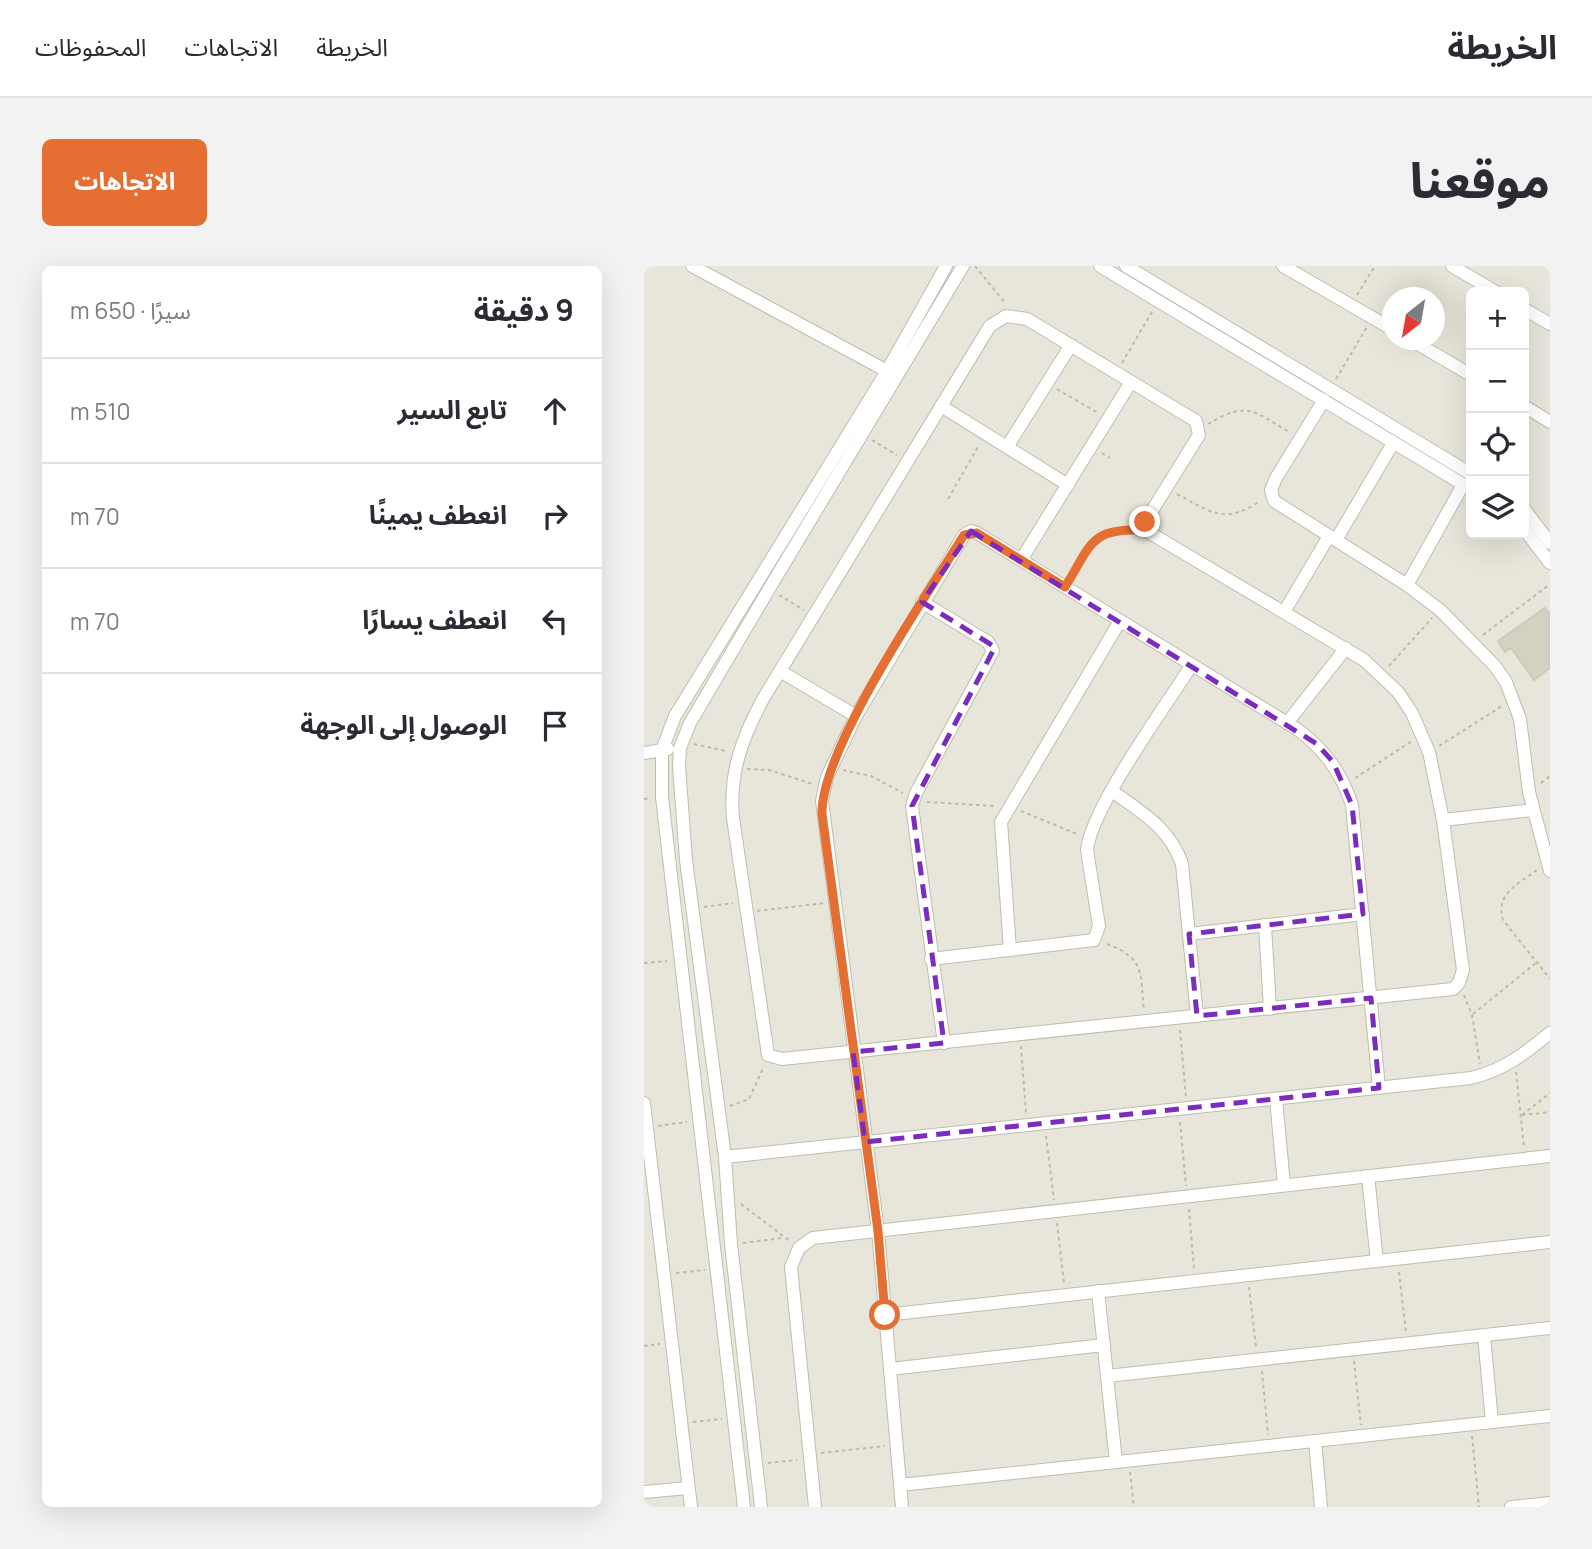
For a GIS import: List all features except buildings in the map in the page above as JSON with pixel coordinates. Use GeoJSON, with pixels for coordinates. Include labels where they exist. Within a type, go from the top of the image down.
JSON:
{"type":"FeatureCollection","features":[{"type":"Feature","properties":{"kind":"street"},"geometry":{"type":"LineString","coordinates":[[692,266],[887,371]]}},
{"type":"Feature","properties":{"kind":"street"},"geometry":{"type":"LineString","coordinates":[[744,1507],[662,797],[662,750],[675,716],[887,371],[946,266]]}},
{"type":"Feature","properties":{"kind":"street"},"geometry":{"type":"LineString","coordinates":[[761,1507],[731,1244],[725,1157],[693,908],[679,766],[681,744],[769,589],[864,435],[963,266]]}},
{"type":"Feature","properties":{"kind":"street"},"geometry":{"type":"LineString","coordinates":[[1100,266],[1466,471]]}},
{"type":"Feature","properties":{"kind":"street"},"geometry":{"type":"LineString","coordinates":[[1283,266],[1382,322]]}},
{"type":"Feature","properties":{"kind":"street"},"geometry":{"type":"LineString","coordinates":[[1452,266],[1488,287]]}},
{"type":"Feature","properties":{"kind":"street"},"geometry":{"type":"LineString","coordinates":[[1128,267],[1327,394],[1392,445],[1466,486]]}},
{"type":"Feature","properties":{"kind":"street"},"geometry":{"type":"LineString","coordinates":[[1529,312],[1550,324]]}},
{"type":"Feature","properties":{"kind":"street"},"geometry":{"type":"LineString","coordinates":[[1016,316],[1070,345],[1196,421],[1200,428],[1199,435],[1150,514],[1145,530],[1346,648],[1381,674],[1398,692],[1423,735],[1429,752],[1443,820],[1463,970],[1459,983],[1445,992],[777,1059],[768,1055],[764,1046],[732,801],[737,754],[747,728],[990,326],[997,320],[1016,316]]}},
{"type":"Feature","properties":{"kind":"street"},"geometry":{"type":"LineString","coordinates":[[1007,447],[1070,345]]}},
{"type":"Feature","properties":{"kind":"street"},"geometry":{"type":"LineString","coordinates":[[1428,350],[1466,372]]}},
{"type":"Feature","properties":{"kind":"street"},"geometry":{"type":"LineString","coordinates":[[1021,560],[1131,382]]}},
{"type":"Feature","properties":{"kind":"street"},"geometry":{"type":"LineString","coordinates":[[1327,394],[1271,490],[1274,501],[1407,585],[1440,610],[1501,674],[1514,699],[1520,719],[1533,810],[1548,867]]}},
{"type":"Feature","properties":{"kind":"street"},"geometry":{"type":"LineString","coordinates":[[941,406],[1068,485]]}},
{"type":"Feature","properties":{"kind":"street"},"geometry":{"type":"LineString","coordinates":[[1529,409],[1550,422]]}},
{"type":"Feature","properties":{"kind":"street"},"geometry":{"type":"LineString","coordinates":[[1284,612],[1392,445]]}},
{"type":"Feature","properties":{"kind":"street"},"geometry":{"type":"LineString","coordinates":[[1407,585],[1466,489]]}},
{"type":"Feature","properties":{"kind":"street"},"geometry":{"type":"LineString","coordinates":[[1529,516],[1550,543]]}},
{"type":"Feature","properties":{"kind":"street"},"geometry":{"type":"LineString","coordinates":[[902,1507],[878,1231],[822,814],[824,788],[856,716],[964,535],[971,531],[1021,560],[1287,723],[1317,744],[1333,762],[1352,805],[1379,1087]]}},
{"type":"Feature","properties":{"kind":"street"},"geometry":{"type":"LineString","coordinates":[[1529,535],[1550,563]]}},
{"type":"Feature","properties":{"kind":"street"},"geometry":{"type":"LineString","coordinates":[[922,602],[988,642],[993,652],[914,798],[912,815],[944,1043]]}},
{"type":"Feature","properties":{"kind":"street"},"geometry":{"type":"LineString","coordinates":[[1010,950],[999,830],[1008,807],[1120,621]]}},
{"type":"Feature","properties":{"kind":"street"},"geometry":{"type":"LineString","coordinates":[[1287,723],[1346,648]]}},
{"type":"Feature","properties":{"kind":"street"},"geometry":{"type":"LineString","coordinates":[[931,959],[1094,940],[1099,926],[1087,850],[1088,839],[1112,791],[1191,666]]}},
{"type":"Feature","properties":{"kind":"street"},"geometry":{"type":"LineString","coordinates":[[780,671],[856,716]]}},
{"type":"Feature","properties":{"kind":"street"},"geometry":{"type":"LineString","coordinates":[[644,753],[681,744]]}},
{"type":"Feature","properties":{"kind":"street"},"geometry":{"type":"LineString","coordinates":[[1112,791],[1158,825],[1177,847],[1182,864],[1197,1016]]}},
{"type":"Feature","properties":{"kind":"street"},"geometry":{"type":"LineString","coordinates":[[1443,820],[1533,810]]}},
{"type":"Feature","properties":{"kind":"street"},"geometry":{"type":"LineString","coordinates":[[1189,934],[1363,914]]}},
{"type":"Feature","properties":{"kind":"street"},"geometry":{"type":"LineString","coordinates":[[1265,925],[1270,1009]]}},
{"type":"Feature","properties":{"kind":"street"},"geometry":{"type":"LineString","coordinates":[[725,1157],[1482,1075],[1515,1061],[1550,1033]]}},
{"type":"Feature","properties":{"kind":"street"},"geometry":{"type":"LineString","coordinates":[[1276,1098],[1284,1185]]}},
{"type":"Feature","properties":{"kind":"street"},"geometry":{"type":"LineString","coordinates":[[644,1103],[691,1507]]}},
{"type":"Feature","properties":{"kind":"street"},"geometry":{"type":"LineString","coordinates":[[816,1507],[808,1457],[791,1267],[799,1248],[813,1238],[1550,1156]]}},
{"type":"Feature","properties":{"kind":"street"},"geometry":{"type":"LineString","coordinates":[[1368,1176],[1377,1261]]}},
{"type":"Feature","properties":{"kind":"street"},"geometry":{"type":"LineString","coordinates":[[885,1315],[1550,1242]]}},
{"type":"Feature","properties":{"kind":"street"},"geometry":{"type":"LineString","coordinates":[[1098,1292],[1107,1376],[1122,1461]]}},
{"type":"Feature","properties":{"kind":"street"},"geometry":{"type":"LineString","coordinates":[[1107,1376],[1550,1328]]}},
{"type":"Feature","properties":{"kind":"street"},"geometry":{"type":"LineString","coordinates":[[1484,1336],[1492,1422]]}},
{"type":"Feature","properties":{"kind":"street"},"geometry":{"type":"LineString","coordinates":[[890,1369],[1104,1345]]}},
{"type":"Feature","properties":{"kind":"street"},"geometry":{"type":"LineString","coordinates":[[900,1485],[1550,1416]]}},
{"type":"Feature","properties":{"kind":"street"},"geometry":{"type":"LineString","coordinates":[[1315,1441],[1321,1507]]}},
{"type":"Feature","properties":{"kind":"street"},"geometry":{"type":"LineString","coordinates":[[644,1492],[688,1488]]}},
{"type":"Feature","properties":{"kind":"street"},"geometry":{"type":"LineString","coordinates":[[1511,1507],[1550,1503]]}},
{"type":"Feature","properties":{"kind":"path"},"geometry":{"type":"LineString","coordinates":[[975,266],[1016,316]]}},
{"type":"Feature","properties":{"kind":"path"},"geometry":{"type":"LineString","coordinates":[[1352,305],[1375,266]]}},
{"type":"Feature","properties":{"kind":"path"},"geometry":{"type":"LineString","coordinates":[[1116,372],[1159,300]]}},
{"type":"Feature","properties":{"kind":"path"},"geometry":{"type":"LineString","coordinates":[[1327,394],[1373,317]]}},
{"type":"Feature","properties":{"kind":"path"},"geometry":{"type":"LineString","coordinates":[[1048,383],[1108,419]]}},
{"type":"Feature","properties":{"kind":"path"},"geometry":{"type":"LineString","coordinates":[[1200,428],[1231,411],[1241,409],[1251,410],[1301,438]]}},
{"type":"Feature","properties":{"kind":"path"},"geometry":{"type":"LineString","coordinates":[[948,499],[985,434]]}},
{"type":"Feature","properties":{"kind":"path"},"geometry":{"type":"LineString","coordinates":[[864,435],[907,461]]}},
{"type":"Feature","properties":{"kind":"path"},"geometry":{"type":"LineString","coordinates":[[1167,488],[1216,515],[1247,510],[1271,490]]}},
{"type":"Feature","properties":{"kind":"path"},"geometry":{"type":"LineString","coordinates":[[1065,587],[1100,536],[1117,529],[1145,530]]}},
{"type":"Feature","properties":{"kind":"path"},"geometry":{"type":"LineString","coordinates":[[1473,642],[1550,584]]}},
{"type":"Feature","properties":{"kind":"path"},"geometry":{"type":"LineString","coordinates":[[769,589],[814,615]]}},
{"type":"Feature","properties":{"kind":"path"},"geometry":{"type":"LineString","coordinates":[[1381,674],[1440,610]]}},
{"type":"Feature","properties":{"kind":"path"},"geometry":{"type":"LineString","coordinates":[[1429,752],[1514,699]]}},
{"type":"Feature","properties":{"kind":"path"},"geometry":{"type":"LineString","coordinates":[[1345,784],[1423,735]]}},
{"type":"Feature","properties":{"kind":"path"},"geometry":{"type":"LineString","coordinates":[[681,744],[737,754]]}},
{"type":"Feature","properties":{"kind":"path"},"geometry":{"type":"LineString","coordinates":[[832,767],[871,776],[914,798],[928,802],[1008,807],[1088,839]]}},
{"type":"Feature","properties":{"kind":"path"},"geometry":{"type":"LineString","coordinates":[[734,769],[769,770],[824,788]]}},
{"type":"Feature","properties":{"kind":"path"},"geometry":{"type":"LineString","coordinates":[[1548,867],[1509,891],[1500,910],[1503,920],[1550,979]]}},
{"type":"Feature","properties":{"kind":"path"},"geometry":{"type":"LineString","coordinates":[[693,908],[833,902]]}},
{"type":"Feature","properties":{"kind":"path"},"geometry":{"type":"LineString","coordinates":[[1094,940],[1125,951],[1135,958],[1140,970],[1145,1022]]}},
{"type":"Feature","properties":{"kind":"path"},"geometry":{"type":"LineString","coordinates":[[644,963],[680,960]]}},
{"type":"Feature","properties":{"kind":"path"},"geometry":{"type":"LineString","coordinates":[[1472,1015],[1537,962]]}},
{"type":"Feature","properties":{"kind":"path"},"geometry":{"type":"LineString","coordinates":[[1459,983],[1472,1015],[1482,1075]]}},
{"type":"Feature","properties":{"kind":"path"},"geometry":{"type":"LineString","coordinates":[[1180,1018],[1187,1108]]}},
{"type":"Feature","properties":{"kind":"path"},"geometry":{"type":"LineString","coordinates":[[1021,1035],[1027,1125]]}},
{"type":"Feature","properties":{"kind":"path"},"geometry":{"type":"LineString","coordinates":[[718,1107],[741,1104],[749,1099],[768,1055]]}},
{"type":"Feature","properties":{"kind":"path"},"geometry":{"type":"LineString","coordinates":[[1515,1061],[1526,1158]]}},
{"type":"Feature","properties":{"kind":"path"},"geometry":{"type":"LineString","coordinates":[[1521,1116],[1550,1093]]}},
{"type":"Feature","properties":{"kind":"path"},"geometry":{"type":"LineString","coordinates":[[1521,1116],[1550,1112]]}},
{"type":"Feature","properties":{"kind":"path"},"geometry":{"type":"LineString","coordinates":[[647,1127],[701,1121]]}},
{"type":"Feature","properties":{"kind":"path"},"geometry":{"type":"LineString","coordinates":[[728,1193],[799,1248]]}},
{"type":"Feature","properties":{"kind":"path"},"geometry":{"type":"LineString","coordinates":[[731,1244],[785,1237]]}},
{"type":"Feature","properties":{"kind":"path"},"geometry":{"type":"LineString","coordinates":[[1398,1259],[1407,1344]]}},
{"type":"Feature","properties":{"kind":"path"},"geometry":{"type":"LineString","coordinates":[[664,1274],[716,1269]]}},
{"type":"Feature","properties":{"kind":"path"},"geometry":{"type":"LineString","coordinates":[[1248,1275],[1269,1446]]}},
{"type":"Feature","properties":{"kind":"path"},"geometry":{"type":"LineString","coordinates":[[644,1346],[672,1343]]}},
{"type":"Feature","properties":{"kind":"path"},"geometry":{"type":"LineString","coordinates":[[1353,1349],[1362,1436]]}},
{"type":"Feature","properties":{"kind":"path"},"geometry":{"type":"LineString","coordinates":[[682,1423],[733,1418]]}},
{"type":"Feature","properties":{"kind":"path"},"geometry":{"type":"LineString","coordinates":[[1471,1424],[1479,1507]]}},
{"type":"Feature","properties":{"kind":"path"},"geometry":{"type":"LineString","coordinates":[[756,1464],[896,1445]]}},
{"type":"Feature","properties":{"kind":"path"},"geometry":{"type":"LineString","coordinates":[[1122,1461],[1133,1507]]}},
{"type":"Feature","properties":{"kind":"highlighted area"},"geometry":{"type":"Polygon","coordinates":[[[971,531],[1317,744],[1333,762],[1352,805],[1363,914],[1189,934],[1197,1016],[1371,998],[1379,1088],[865,1142],[853,1052],[944,1043],[912,806],[995,647],[922,602],[971,531]]]}},
{"type":"Feature","properties":{"kind":"shaded area"},"geometry":{"type":"Polygon","coordinates":[[[644,266],[1550,266],[1550,1507],[644,1507],[644,266]]]}},
{"type":"Feature","properties":{"kind":"route"},"geometry":{"type":"LineString","coordinates":[[885,1315],[878,1231],[822,814],[827,777],[856,716],[964,535],[971,531],[977,533],[1065,587],[1093,542],[1100,536],[1117,529],[1145,530],[1145,522]]}}]}
